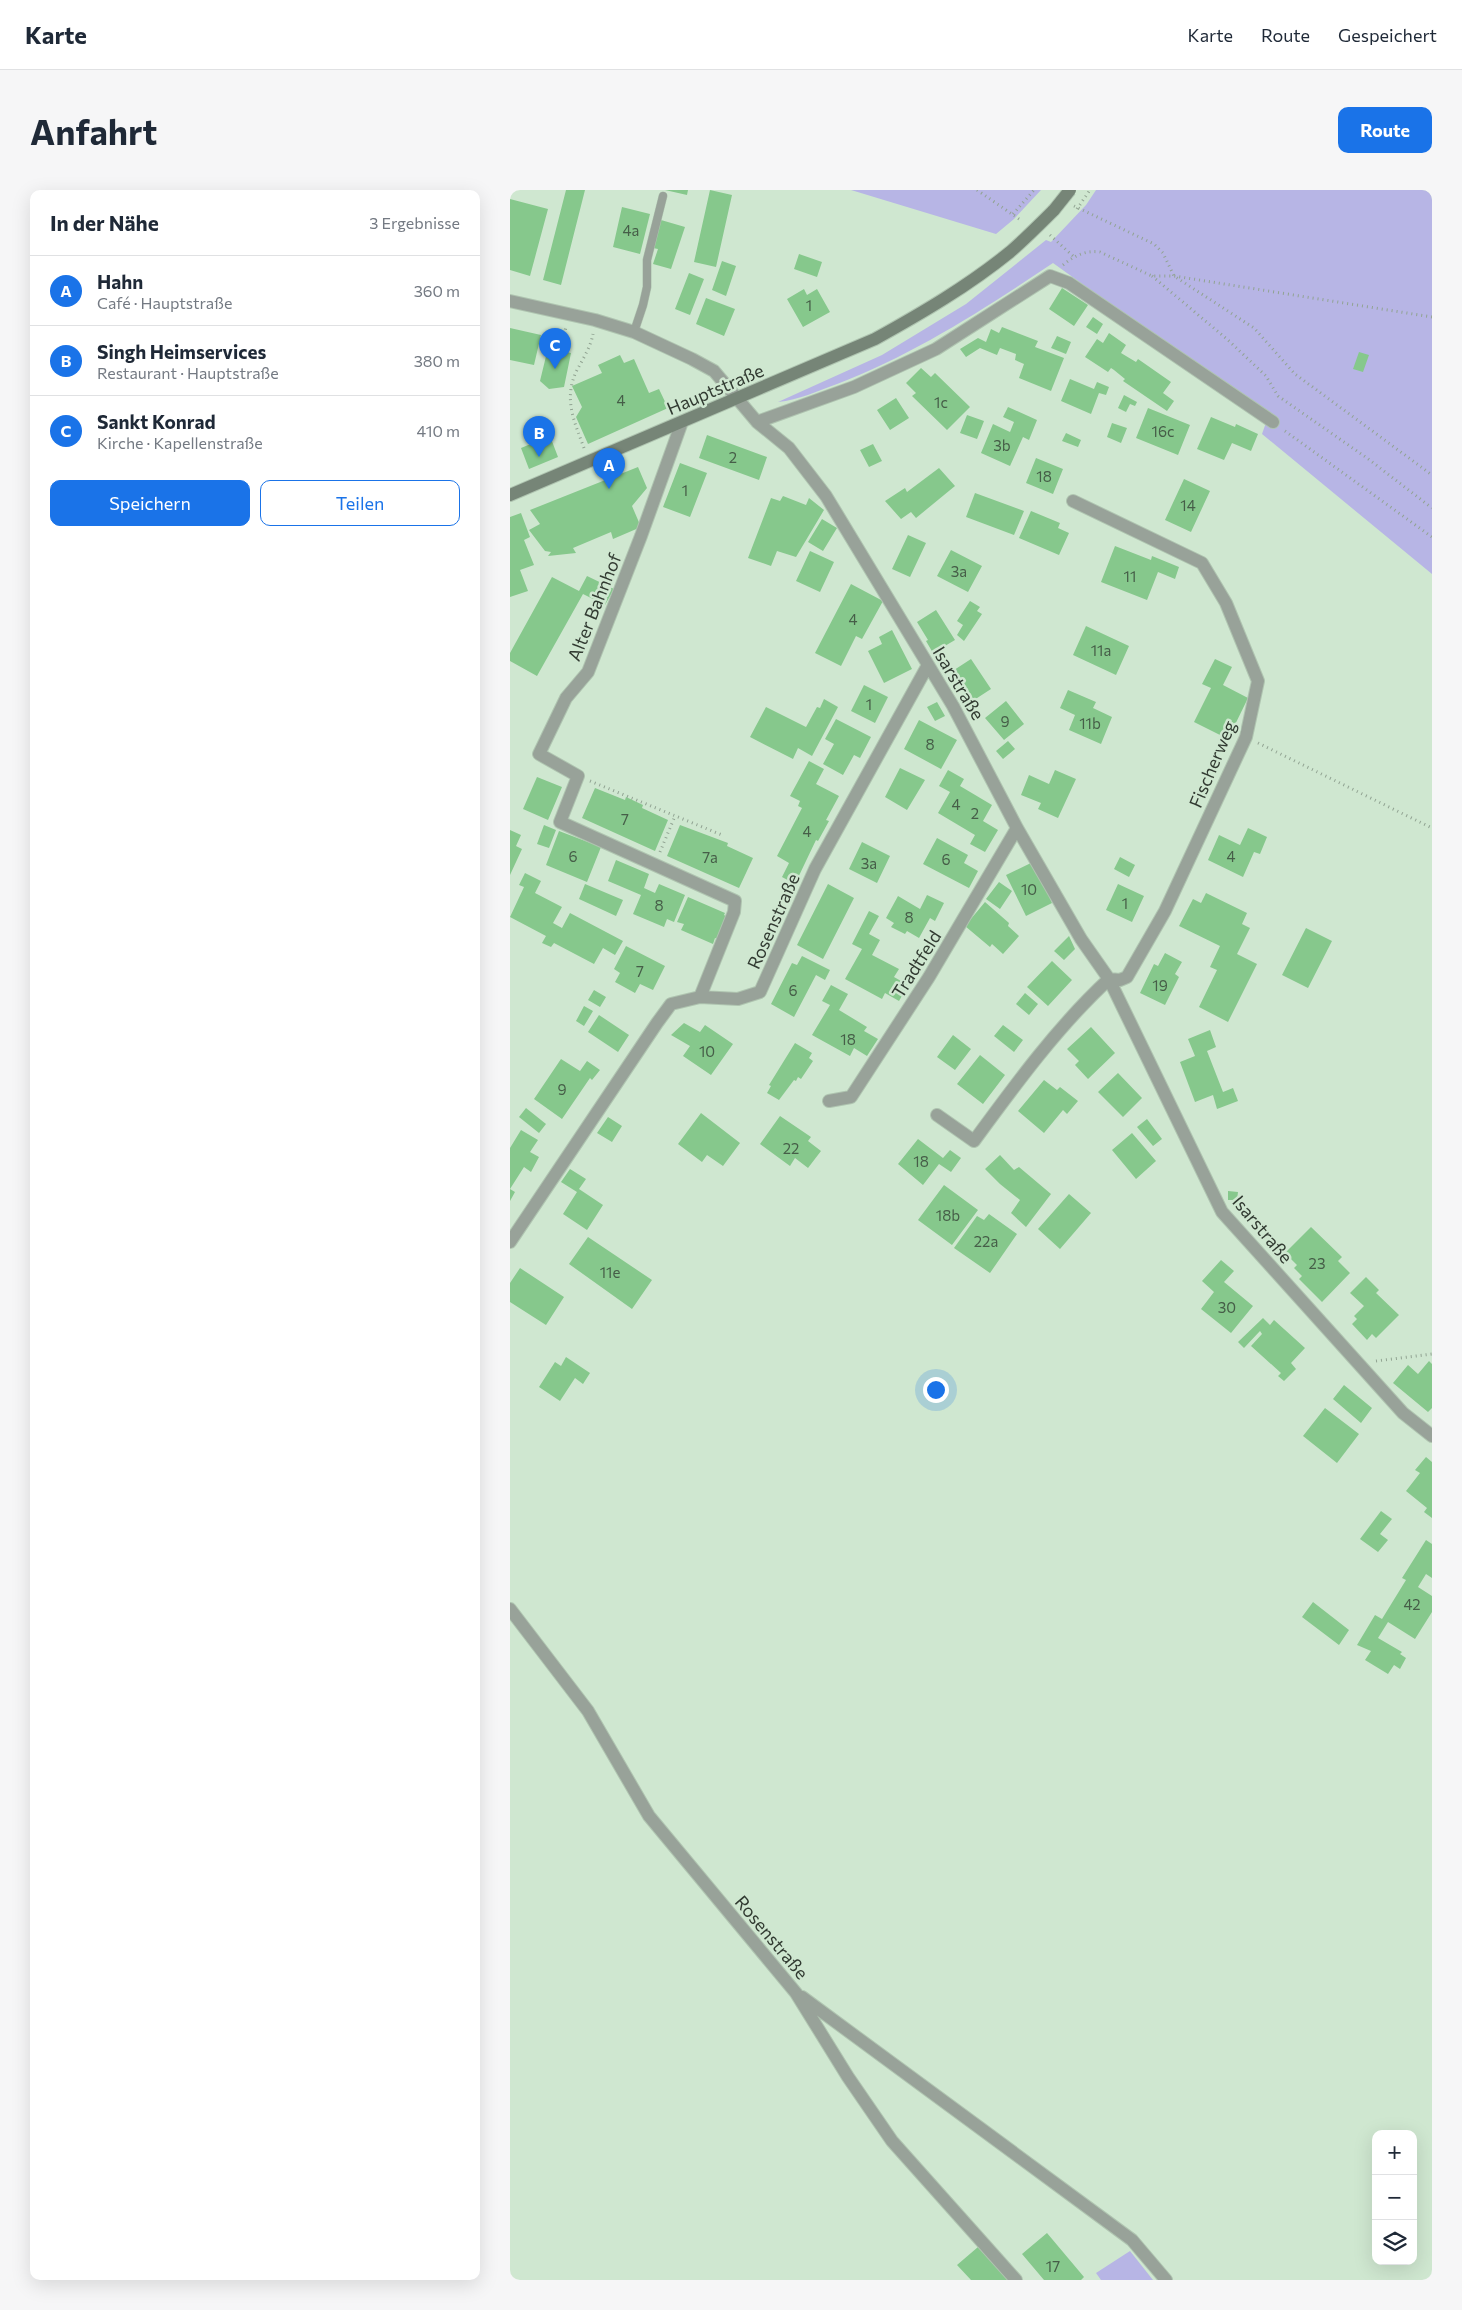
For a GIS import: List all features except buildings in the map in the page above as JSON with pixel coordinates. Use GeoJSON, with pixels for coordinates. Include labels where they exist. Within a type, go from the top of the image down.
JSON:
{"type":"FeatureCollection","features":[{"type":"Feature","properties":{"kind":"main road","name":"Hauptstraße"},"geometry":{"type":"LineString","coordinates":[[510,495],[738,399],[875,338],[931,309],[1011,251],[1054,210],[1070,190]]}},
{"type":"Feature","properties":{"kind":"street"},"geometry":{"type":"LineString","coordinates":[[757,422],[854,387],[936,349],[1050,276],[1069,283],[1273,422]]}},
{"type":"Feature","properties":{"kind":"street","name":"Isarstraße"},"geometry":{"type":"LineString","coordinates":[[510,301],[595,320],[634,332],[714,371],[757,422],[789,448],[826,496],[953,706],[1017,828],[1081,939],[1109,979],[1222,1212],[1403,1413],[1432,1436]]}},
{"type":"Feature","properties":{"kind":"street","name":"Alter Bahnhof"},"geometry":{"type":"LineString","coordinates":[[578,776],[539,754],[566,698],[588,672],[641,536],[682,422]]}},
{"type":"Feature","properties":{"kind":"street","name":"Fischerweg"},"geometry":{"type":"LineString","coordinates":[[1073,501],[1202,563],[1226,604],[1258,681],[1246,737],[1164,911],[1127,977],[1120,980],[1109,979]]}},
{"type":"Feature","properties":{"kind":"street","name":"Rosenstraße"},"geometry":{"type":"LineString","coordinates":[[510,1242],[657,1022],[671,1004],[700,997],[738,999],[760,992],[815,869],[928,666]]}},
{"type":"Feature","properties":{"kind":"street"},"geometry":{"type":"LineString","coordinates":[[578,776],[560,822],[735,901],[734,912],[700,997]]}},
{"type":"Feature","properties":{"kind":"street","name":"Tradtfeld"},"geometry":{"type":"LineString","coordinates":[[829,1101],[851,1096],[929,977],[1017,828]]}},
{"type":"Feature","properties":{"kind":"street"},"geometry":{"type":"LineString","coordinates":[[937,1115],[974,1141],[1019,1080],[1094,993],[1109,979]]}},
{"type":"Feature","properties":{"kind":"street","name":"Rosenstraße"},"geometry":{"type":"LineString","coordinates":[[510,1608],[588,1711],[650,1816],[796,1992],[848,2077],[892,2140],[1016,2280]]}},
{"type":"Feature","properties":{"kind":"street"},"geometry":{"type":"LineString","coordinates":[[796,1992],[1132,2240],[1166,2280]]}},
{"type":"Feature","properties":{"kind":"lane"},"geometry":{"type":"LineString","coordinates":[[634,332],[644,305],[647,287],[647,260],[663,196]]}},
{"type":"Feature","properties":{"kind":"path"},"geometry":{"type":"LineString","coordinates":[[977,190],[1014,214],[1034,190]]}},
{"type":"Feature","properties":{"kind":"path"},"geometry":{"type":"LineString","coordinates":[[1077,209],[1154,244],[1163,253],[1174,276],[1254,328],[1295,374],[1432,475]]}},
{"type":"Feature","properties":{"kind":"path"},"geometry":{"type":"LineString","coordinates":[[1016,228],[1023,222]]}},
{"type":"Feature","properties":{"kind":"path"},"geometry":{"type":"LineString","coordinates":[[1048,233],[1073,256]]}},
{"type":"Feature","properties":{"kind":"path"},"geometry":{"type":"LineString","coordinates":[[1050,276],[1073,256],[1092,251],[1100,252],[1152,276],[1228,340],[1266,376],[1278,396],[1368,458],[1432,508]]}},
{"type":"Feature","properties":{"kind":"path"},"geometry":{"type":"LineString","coordinates":[[1152,276],[1174,276],[1432,317]]}},
{"type":"Feature","properties":{"kind":"path"},"geometry":{"type":"LineString","coordinates":[[560,354],[568,314]]}},
{"type":"Feature","properties":{"kind":"path"},"geometry":{"type":"LineString","coordinates":[[584,448],[570,409],[569,394],[572,380],[592,338],[595,320]]}},
{"type":"Feature","properties":{"kind":"path"},"geometry":{"type":"LineString","coordinates":[[1273,422],[1432,537]]}},
{"type":"Feature","properties":{"kind":"path"},"geometry":{"type":"LineString","coordinates":[[1246,737],[1432,828]]}},
{"type":"Feature","properties":{"kind":"path"},"geometry":{"type":"LineString","coordinates":[[578,776],[722,835]]}},
{"type":"Feature","properties":{"kind":"path"},"geometry":{"type":"LineString","coordinates":[[654,865],[675,816]]}},
{"type":"Feature","properties":{"kind":"path"},"geometry":{"type":"LineString","coordinates":[[1358,1363],[1432,1354]]}},
{"type":"Feature","properties":{"kind":"shaded area"},"geometry":{"type":"Polygon","coordinates":[[[851,190],[1041,190],[1014,219],[996,234],[851,190]]]}},
{"type":"Feature","properties":{"kind":"shaded area"},"geometry":{"type":"Polygon","coordinates":[[[1096,190],[1432,190],[1432,574],[1262,434],[1268,417],[1053,263],[975,314],[894,359],[837,384],[793,399],[778,402],[882,355],[966,304],[1046,240],[1051,242],[1086,205],[1096,190]]]}},
{"type":"Feature","properties":{"kind":"shaded area"},"geometry":{"type":"Polygon","coordinates":[[[1130,2251],[1153,2280],[1101,2280],[1096,2273],[1130,2251]]]}},
{"type":"Feature","properties":{"kind":"place","name":"Sankt Konrad"},"geometry":{"type":"Point","coordinates":[555,369]}},
{"type":"Feature","properties":{"kind":"place","name":"Singh Heimservices"},"geometry":{"type":"Point","coordinates":[539,457]}},
{"type":"Feature","properties":{"kind":"place","name":"Hahn"},"geometry":{"type":"Point","coordinates":[609,489]}}]}
